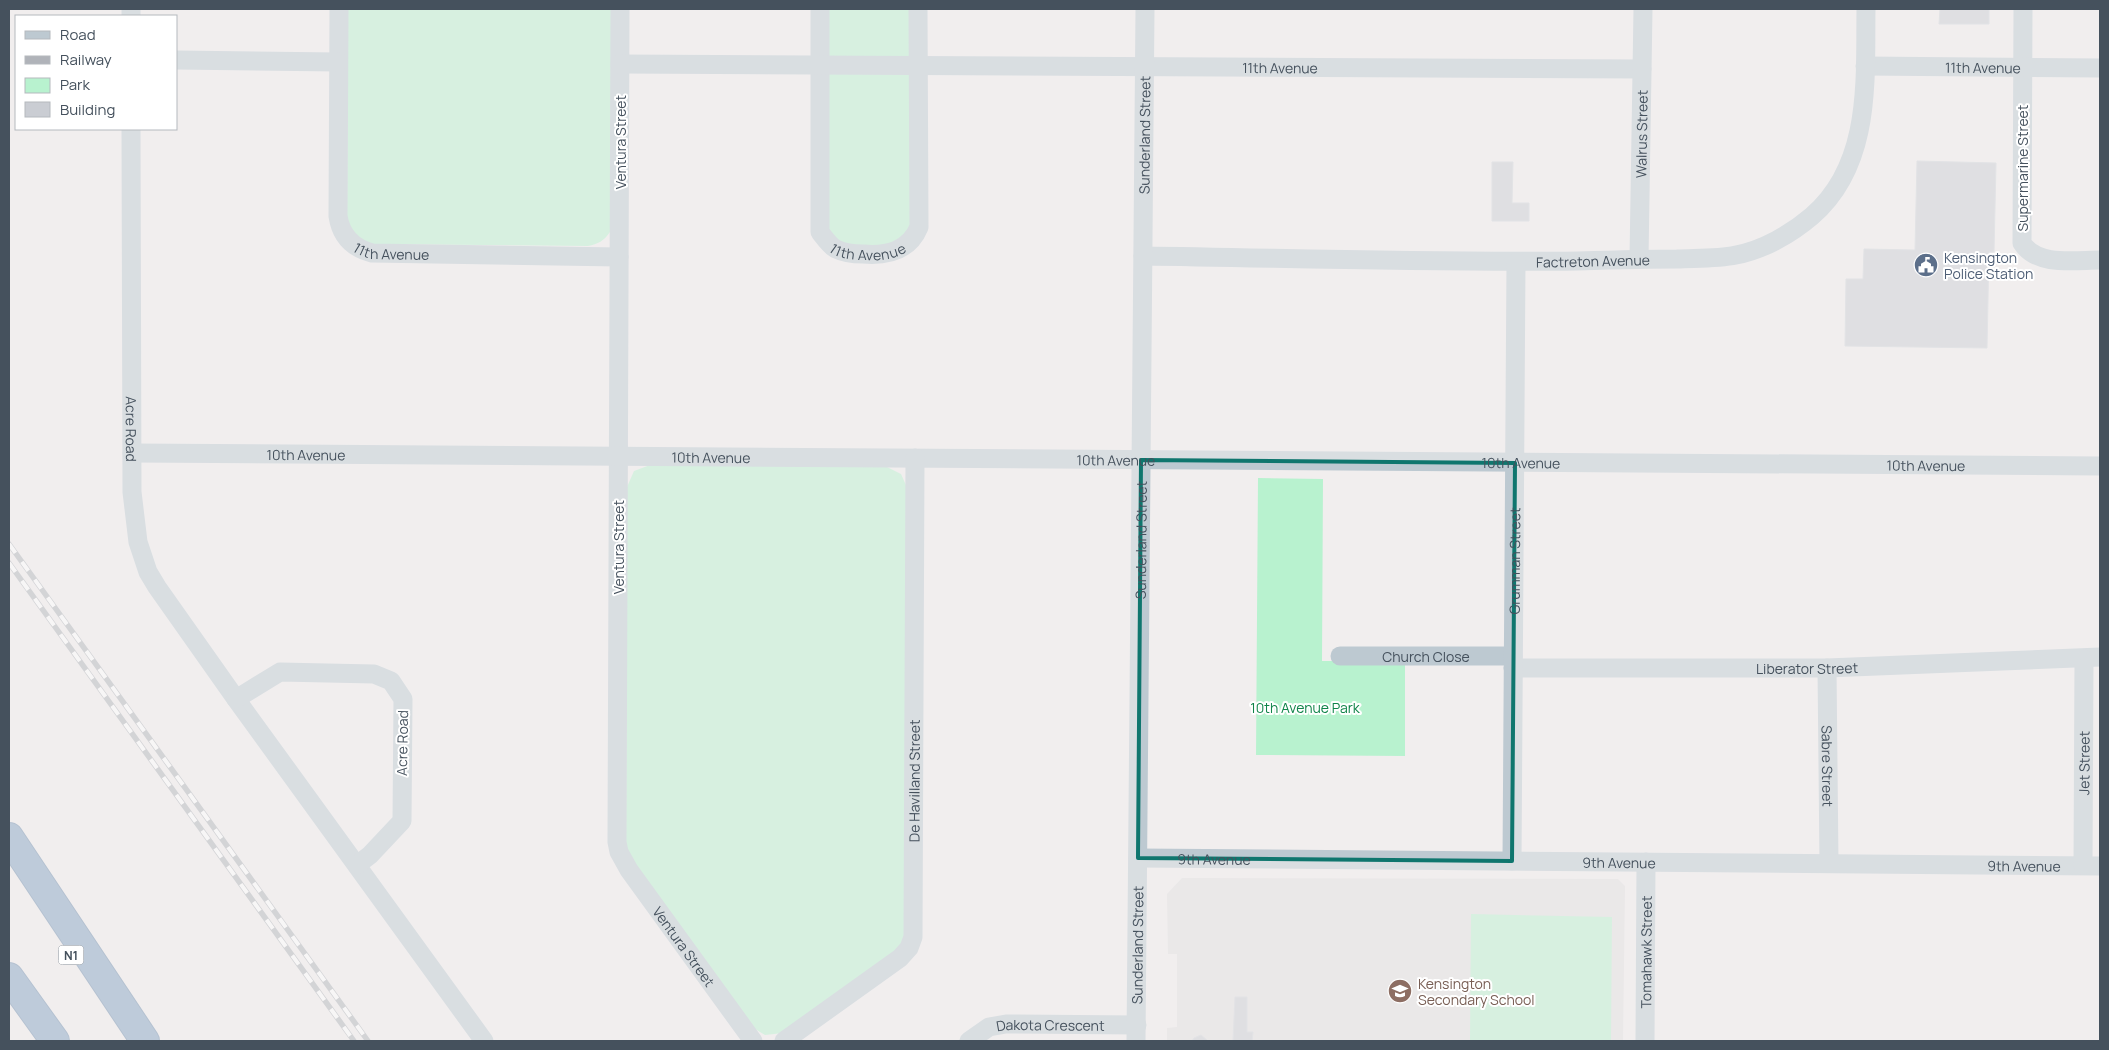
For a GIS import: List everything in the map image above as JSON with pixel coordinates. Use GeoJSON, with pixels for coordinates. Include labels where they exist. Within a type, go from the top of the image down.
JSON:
{"type":"FeatureCollection","features":[{"type":"Feature","properties":{"kind":"highway"},"geometry":{"type":"LineString","coordinates":[[9,837],[145,1041]]}},
{"type":"Feature","properties":{"kind":"highway","name":"N1"},"geometry":{"type":"LineString","coordinates":[[9,869],[134,1041]]}},
{"type":"Feature","properties":{"kind":"highway"},"geometry":{"type":"LineString","coordinates":[[9,978],[55,1041]]}},
{"type":"Feature","properties":{"kind":"street","name":"11th Avenue"},"geometry":{"type":"LineString","coordinates":[[339,9],[338,216],[344,236],[356,247],[372,253],[619,257]]}},
{"type":"Feature","properties":{"kind":"street","name":"Ventura Street"},"geometry":{"type":"LineString","coordinates":[[620,9],[617,842],[619,852],[629,870],[753,1041]]}},
{"type":"Feature","properties":{"kind":"street","name":"11th Avenue"},"geometry":{"type":"LineString","coordinates":[[820,9],[820,232],[835,249],[851,254],[870,255],[888,254],[903,248],[910,243],[919,228],[918,9]]}},
{"type":"Feature","properties":{"kind":"street","name":"Sunderland Street"},"geometry":{"type":"LineString","coordinates":[[1137,1033],[1145,9]]}},
{"type":"Feature","properties":{"kind":"street","name":"Walrus Street"},"geometry":{"type":"LineString","coordinates":[[1639,260],[1642,9]]}},
{"type":"Feature","properties":{"kind":"street","name":"Factreton Avenue"},"geometry":{"type":"LineString","coordinates":[[1143,256],[1516,262],[1639,260],[1736,255],[1767,245],[1813,216],[1834,191],[1849,165],[1864,107],[1866,9]]}},
{"type":"Feature","properties":{"kind":"street","name":"Supermarine Street"},"geometry":{"type":"LineString","coordinates":[[2023,9],[2022,243],[2036,257],[2100,260]]}},
{"type":"Feature","properties":{"kind":"street"},"geometry":{"type":"LineString","coordinates":[[178,60],[338,62]]}},
{"type":"Feature","properties":{"kind":"street","name":"11th Avenue"},"geometry":{"type":"LineString","coordinates":[[620,64],[820,63],[1642,69]]}},
{"type":"Feature","properties":{"kind":"street","name":"11th Avenue"},"geometry":{"type":"LineString","coordinates":[[1865,66],[2100,68]]}},
{"type":"Feature","properties":{"kind":"street","name":"Acre Road"},"geometry":{"type":"LineString","coordinates":[[131,130],[132,453],[135,527],[145,564],[157,587],[236,699],[484,1041]]}},
{"type":"Feature","properties":{"kind":"street","name":"Grumman Street"},"geometry":{"type":"LineString","coordinates":[[1512,861],[1516,262]]}},
{"type":"Feature","properties":{"kind":"street","name":"10th Avenue"},"geometry":{"type":"LineString","coordinates":[[132,453],[2100,466]]}},
{"type":"Feature","properties":{"kind":"street","name":"De Havilland Street"},"geometry":{"type":"LineString","coordinates":[[784,1041],[900,958],[909,948],[913,937],[915,458]]}},
{"type":"Feature","properties":{"kind":"street","name":"Church Close"},"geometry":{"type":"LineString","coordinates":[[1340,656],[1513,662]]}},
{"type":"Feature","properties":{"kind":"street","name":"Liberator Street"},"geometry":{"type":"LineString","coordinates":[[1513,662],[1827,668],[2092,658]]}},
{"type":"Feature","properties":{"kind":"street","name":"Jet Street"},"geometry":{"type":"LineString","coordinates":[[2092,658],[2092,866]]}},
{"type":"Feature","properties":{"kind":"street","name":"Sabre Street"},"geometry":{"type":"LineString","coordinates":[[1827,668],[1829,863]]}},
{"type":"Feature","properties":{"kind":"street","name":"Acre Road"},"geometry":{"type":"LineString","coordinates":[[236,699],[280,672],[374,674],[391,681],[403,699],[402,821],[370,855],[357,865]]}},
{"type":"Feature","properties":{"kind":"street","name":"9th Avenue"},"geometry":{"type":"LineString","coordinates":[[1138,858],[2092,866]]}},
{"type":"Feature","properties":{"kind":"street","name":"Tomahawk Street"},"geometry":{"type":"LineString","coordinates":[[1645,1041],[1646,862]]}},
{"type":"Feature","properties":{"kind":"street","name":"Dakota Crescent"},"geometry":{"type":"LineString","coordinates":[[969,1041],[989,1028],[1006,1024],[1137,1033]]}},
{"type":"Feature","properties":{"kind":"highlighted area"},"geometry":{"type":"Polygon","coordinates":[[[1141,460],[1515,463],[1512,861],[1138,858],[1141,460]]]}},
{"type":"Feature","properties":{"kind":"shaded area","name":"Kensington Secondary School"},"geometry":{"type":"Polygon","coordinates":[[[1182,878],[1618,879],[1625,886],[1623,1041],[1167,1041],[1167,1028],[1177,1027],[1177,954],[1168,954],[1167,894],[1182,878]]]}},
{"type":"Feature","properties":{"kind":"green space"},"geometry":{"type":"Polygon","coordinates":[[[348,9],[614,9],[610,232],[608,235],[600,242],[588,246],[370,244],[353,236],[347,219],[348,9]]]}},
{"type":"Feature","properties":{"kind":"green space"},"geometry":{"type":"Polygon","coordinates":[[[820,9],[918,9],[919,227],[870,255],[820,232],[820,9]]]}},
{"type":"Feature","properties":{"kind":"green space"},"geometry":{"type":"Polygon","coordinates":[[[650,465],[885,466],[901,474],[909,492],[905,935],[902,946],[783,1033],[765,1035],[752,1027],[632,860],[626,848],[627,487],[634,471],[650,465]]]}},
{"type":"Feature","properties":{"kind":"green space","name":"10th Avenue Park"},"geometry":{"type":"Polygon","coordinates":[[[1258,478],[1323,479],[1322,661],[1405,661],[1405,756],[1256,755],[1258,478]]]}},
{"type":"Feature","properties":{"kind":"green space"},"geometry":{"type":"Polygon","coordinates":[[[1471,914],[1612,917],[1611,1041],[1470,1041],[1471,914]]]}},
{"type":"Feature","properties":{"kind":"building"},"geometry":{"type":"Polygon","coordinates":[[[1940,9],[1989,9],[1989,24],[1939,24],[1940,9]]]}},
{"type":"Feature","properties":{"kind":"building","name":"Kensington Police Station"},"geometry":{"type":"Polygon","coordinates":[[[1917,161],[1996,163],[1994,252],[1989,252],[1987,348],[1845,346],[1846,279],[1863,279],[1864,249],[1915,250],[1917,161]]]}},
{"type":"Feature","properties":{"kind":"building"},"geometry":{"type":"Polygon","coordinates":[[[1492,162],[1513,162],[1512,203],[1529,203],[1529,221],[1492,221],[1492,162]]]}},
{"type":"Feature","properties":{"kind":"building"},"geometry":{"type":"Polygon","coordinates":[[[1235,997],[1247,997],[1247,1032],[1253,1032],[1252,1041],[1233,1041],[1235,997]]]}},
{"type":"Feature","properties":{"kind":"building"},"geometry":{"type":"Polygon","coordinates":[[[1201,1035],[1208,1041],[1192,1041],[1194,1038],[1201,1035]]]}},
{"type":"Feature","properties":{"kind":"railway"},"geometry":{"type":"LineString","coordinates":[[9,544],[368,1041]]}},
{"type":"Feature","properties":{"kind":"railway"},"geometry":{"type":"LineString","coordinates":[[9,563],[354,1041]]}},
{"type":"Feature","properties":{"kind":"place","name":"Kensington Police Station"},"geometry":{"type":"Point","coordinates":[1926,265]}},
{"type":"Feature","properties":{"kind":"place","name":"Kensington Secondary School"},"geometry":{"type":"Point","coordinates":[1400,991]}}]}
